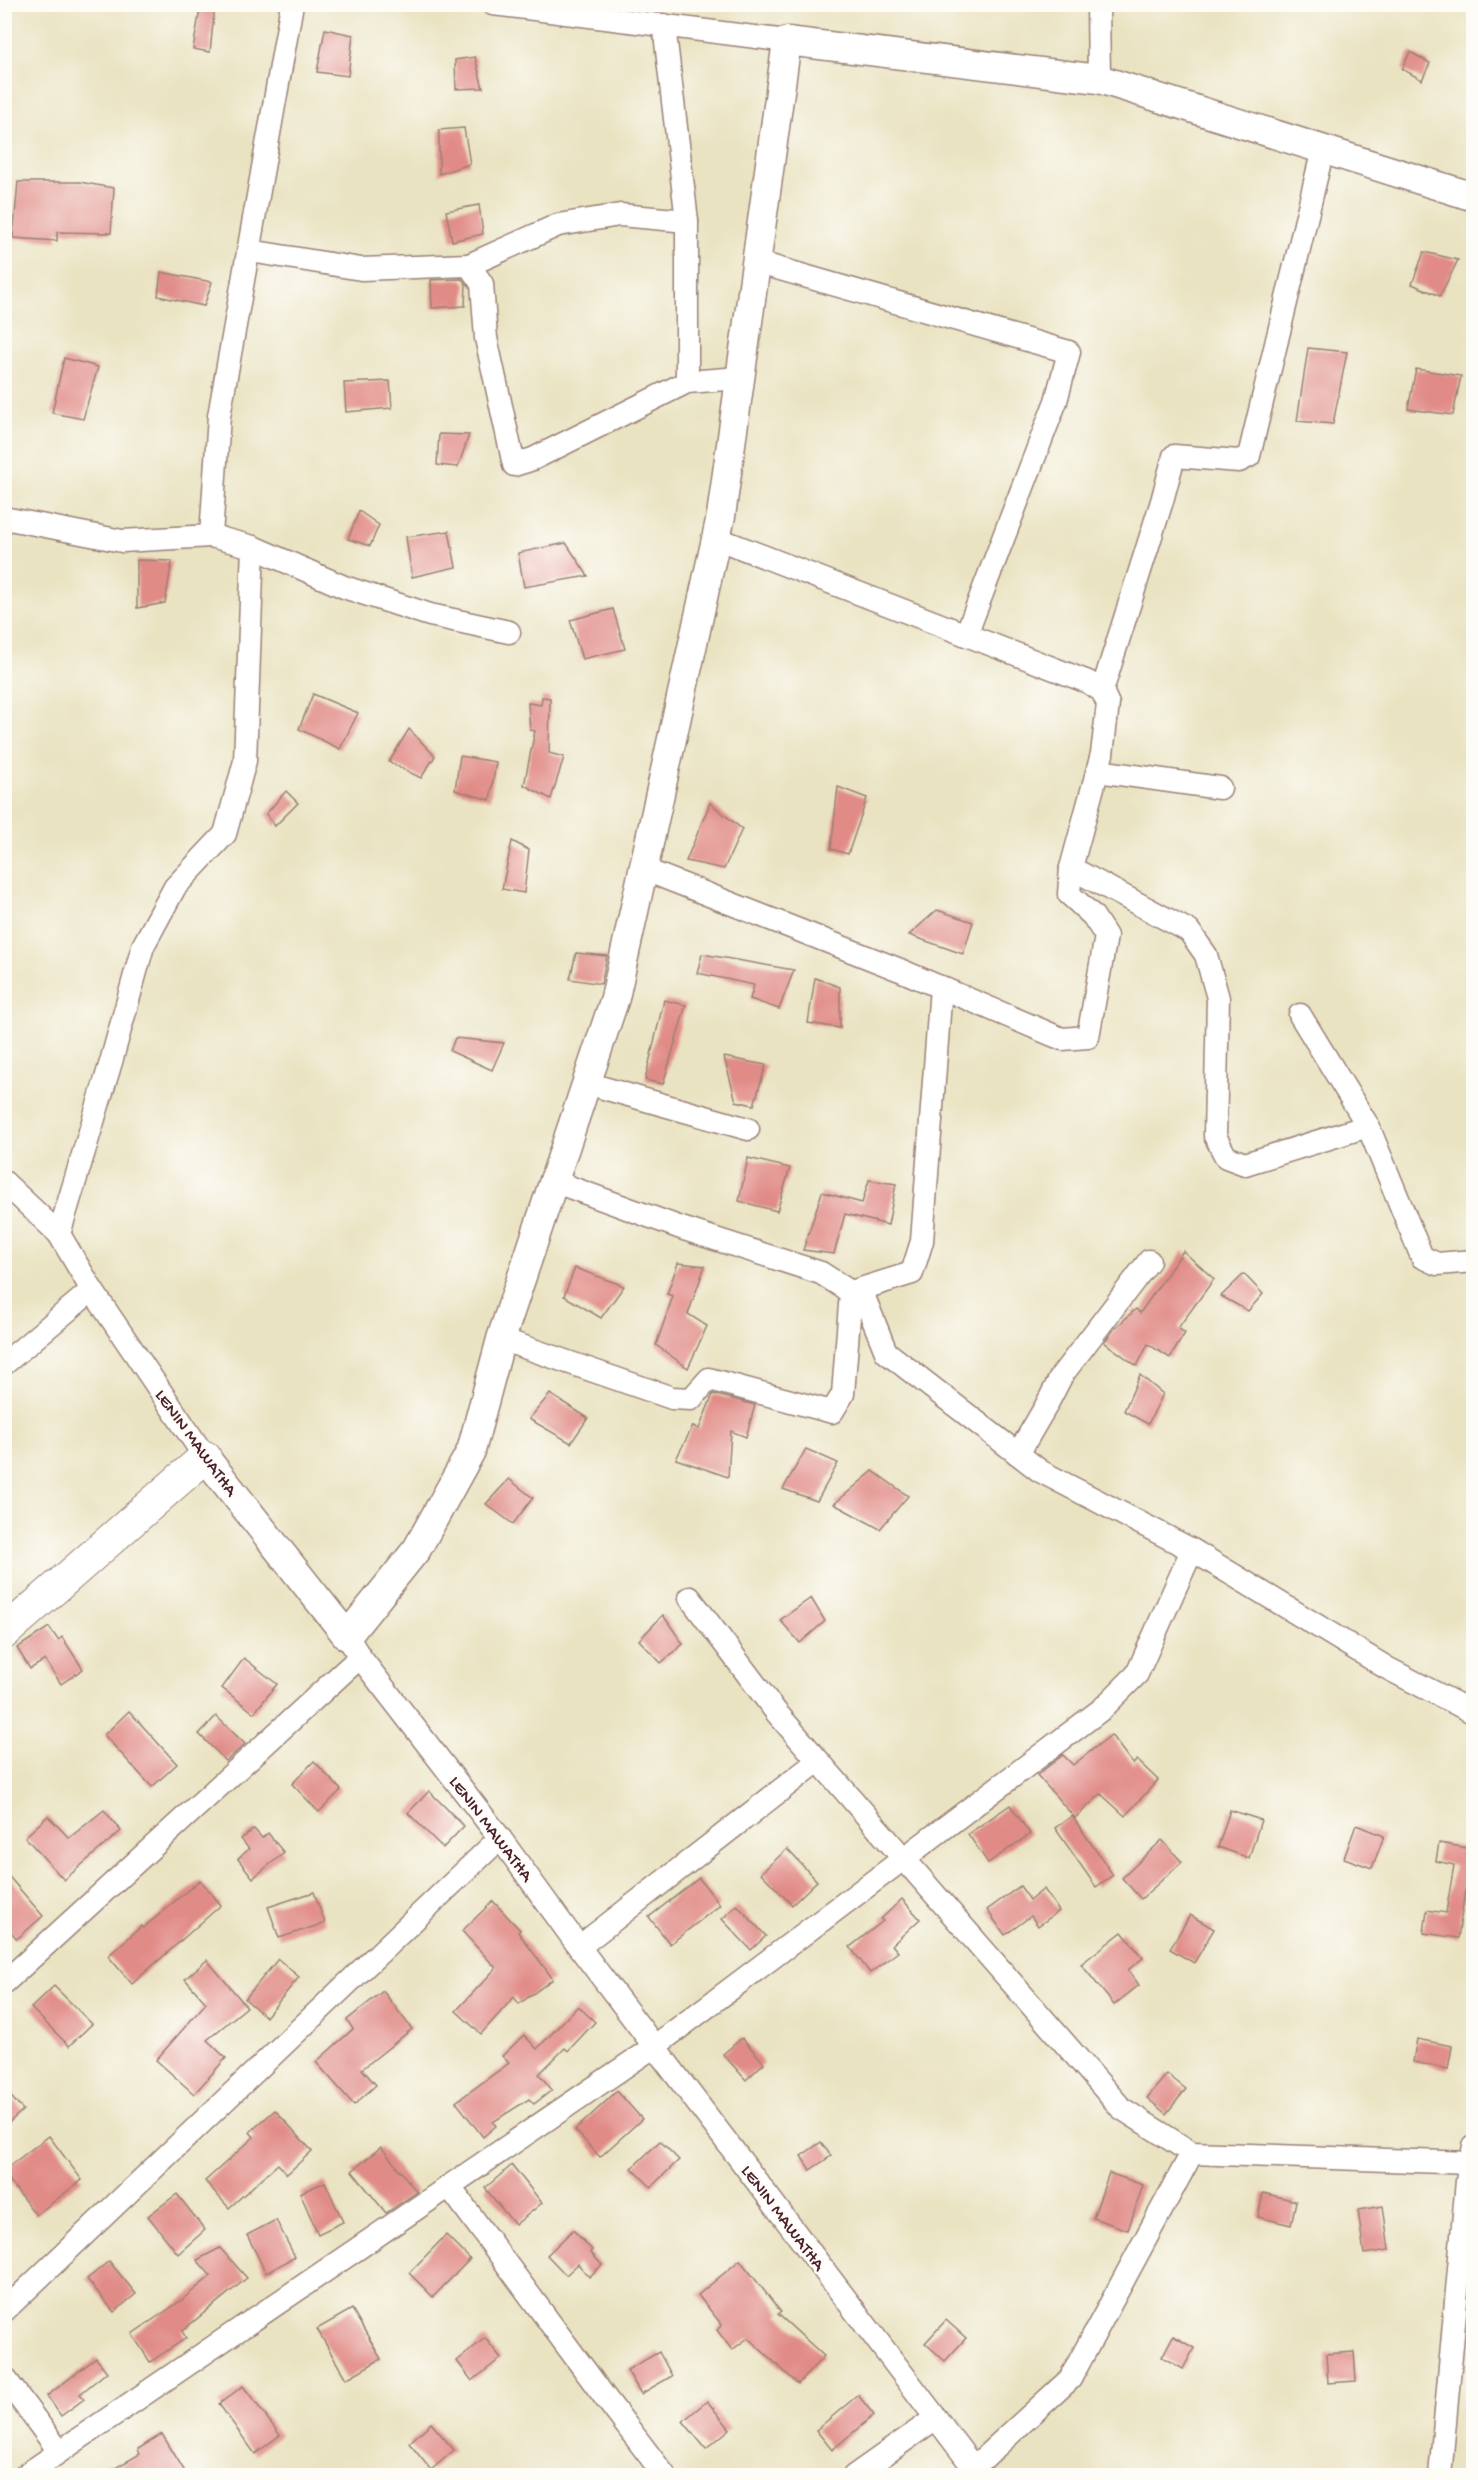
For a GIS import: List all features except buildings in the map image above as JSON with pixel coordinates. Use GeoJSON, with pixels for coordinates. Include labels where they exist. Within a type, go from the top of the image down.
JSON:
{"type":"FeatureCollection","features":[{"type":"Feature","properties":{"kind":"main road"},"geometry":{"type":"LineString","coordinates":[[4,1633],[205,1456]]}},
{"type":"Feature","properties":{"kind":"street"},"geometry":{"type":"LineString","coordinates":[[211,537],[219,416],[292,4]]}},
{"type":"Feature","properties":{"kind":"street"},"geometry":{"type":"LineString","coordinates":[[493,4],[1100,79],[1473,197]]}},
{"type":"Feature","properties":{"kind":"street"},"geometry":{"type":"LineString","coordinates":[[1098,4],[1100,79]]}},
{"type":"Feature","properties":{"kind":"street"},"geometry":{"type":"LineString","coordinates":[[664,26],[687,221],[687,382]]}},
{"type":"Feature","properties":{"kind":"street"},"geometry":{"type":"LineString","coordinates":[[4,1983],[354,1646],[417,1549],[471,1451],[501,1339],[615,998],[721,516],[787,41]]}},
{"type":"Feature","properties":{"kind":"street"},"geometry":{"type":"LineString","coordinates":[[1102,691],[1174,456],[1239,461],[1249,456],[1323,149]]}},
{"type":"Feature","properties":{"kind":"street"},"geometry":{"type":"LineString","coordinates":[[249,251],[361,269],[469,265],[558,225],[620,215],[687,221]]}},
{"type":"Feature","properties":{"kind":"street"},"geometry":{"type":"LineString","coordinates":[[756,262],[1069,352],[1056,401],[966,635]]}},
{"type":"Feature","properties":{"kind":"street"},"geometry":{"type":"LineString","coordinates":[[469,265],[482,284],[486,338],[514,465],[533,459],[687,382],[740,378]]}},
{"type":"Feature","properties":{"kind":"street"},"geometry":{"type":"LineString","coordinates":[[4,518],[122,541],[211,537],[253,547],[366,594],[430,615],[509,632]]}},
{"type":"Feature","properties":{"kind":"street"},"geometry":{"type":"LineString","coordinates":[[643,868],[941,987],[1062,1039],[1088,1037],[1106,936],[1093,916],[1069,894],[1071,868],[1102,754],[1108,704],[1102,691],[1088,682],[716,538]]}},
{"type":"Feature","properties":{"kind":"street"},"geometry":{"type":"LineString","coordinates":[[59,1234],[143,946],[175,887],[225,834],[245,761],[253,547]]}},
{"type":"Feature","properties":{"kind":"street"},"geometry":{"type":"LineString","coordinates":[[1098,771],[1220,788]]}},
{"type":"Feature","properties":{"kind":"street"},"geometry":{"type":"LineString","coordinates":[[1071,868],[1189,932],[1206,955],[1218,998],[1215,1136],[1227,1157],[1245,1164],[1368,1126]]}},
{"type":"Feature","properties":{"kind":"street"},"geometry":{"type":"LineString","coordinates":[[851,1292],[912,1273],[919,1252],[941,987]]}},
{"type":"Feature","properties":{"kind":"street"},"geometry":{"type":"LineString","coordinates":[[1300,1015],[1368,1126],[1422,1257],[1437,1264],[1473,1261]]}},
{"type":"Feature","properties":{"kind":"street"},"geometry":{"type":"LineString","coordinates":[[586,1083],[748,1129]]}},
{"type":"Feature","properties":{"kind":"street"},"geometry":{"type":"LineString","coordinates":[[553,1181],[681,1228],[821,1273],[866,1302],[886,1352],[1040,1471],[1192,1550],[1387,1668],[1473,1713]]}},
{"type":"Feature","properties":{"kind":"street","name":"LENIN MAWATHA"},"geometry":{"type":"LineString","coordinates":[[4,1182],[59,1234],[92,1290],[205,1456],[354,1646],[500,1838],[579,1947],[977,2471]]}},
{"type":"Feature","properties":{"kind":"street"},"geometry":{"type":"LineString","coordinates":[[1018,1454],[1062,1375],[1149,1261]]}},
{"type":"Feature","properties":{"kind":"street"},"geometry":{"type":"LineString","coordinates":[[4,1364],[92,1290]]}},
{"type":"Feature","properties":{"kind":"street"},"geometry":{"type":"LineString","coordinates":[[501,1339],[672,1398],[691,1400],[709,1379],[832,1412],[843,1395],[851,1292]]}},
{"type":"Feature","properties":{"kind":"street"},"geometry":{"type":"LineString","coordinates":[[24,2475],[655,2046],[1102,1709],[1137,1674],[1192,1550]]}},
{"type":"Feature","properties":{"kind":"street"},"geometry":{"type":"LineString","coordinates":[[690,1598],[776,1712],[1121,2108],[1192,2153],[1472,2155],[1440,2475]]}},
{"type":"Feature","properties":{"kind":"street"},"geometry":{"type":"LineString","coordinates":[[579,1947],[818,1761]]}},
{"type":"Feature","properties":{"kind":"street"},"geometry":{"type":"LineString","coordinates":[[4,2311],[500,1838]]}},
{"type":"Feature","properties":{"kind":"street"},"geometry":{"type":"LineString","coordinates":[[977,2471],[1070,2379],[1192,2153]]}},
{"type":"Feature","properties":{"kind":"street"},"geometry":{"type":"LineString","coordinates":[[449,2186],[665,2475]]}},
{"type":"Feature","properties":{"kind":"street"},"geometry":{"type":"LineString","coordinates":[[4,2377],[59,2451]]}},
{"type":"Feature","properties":{"kind":"street"},"geometry":{"type":"LineString","coordinates":[[855,2475],[936,2418]]}}]}
